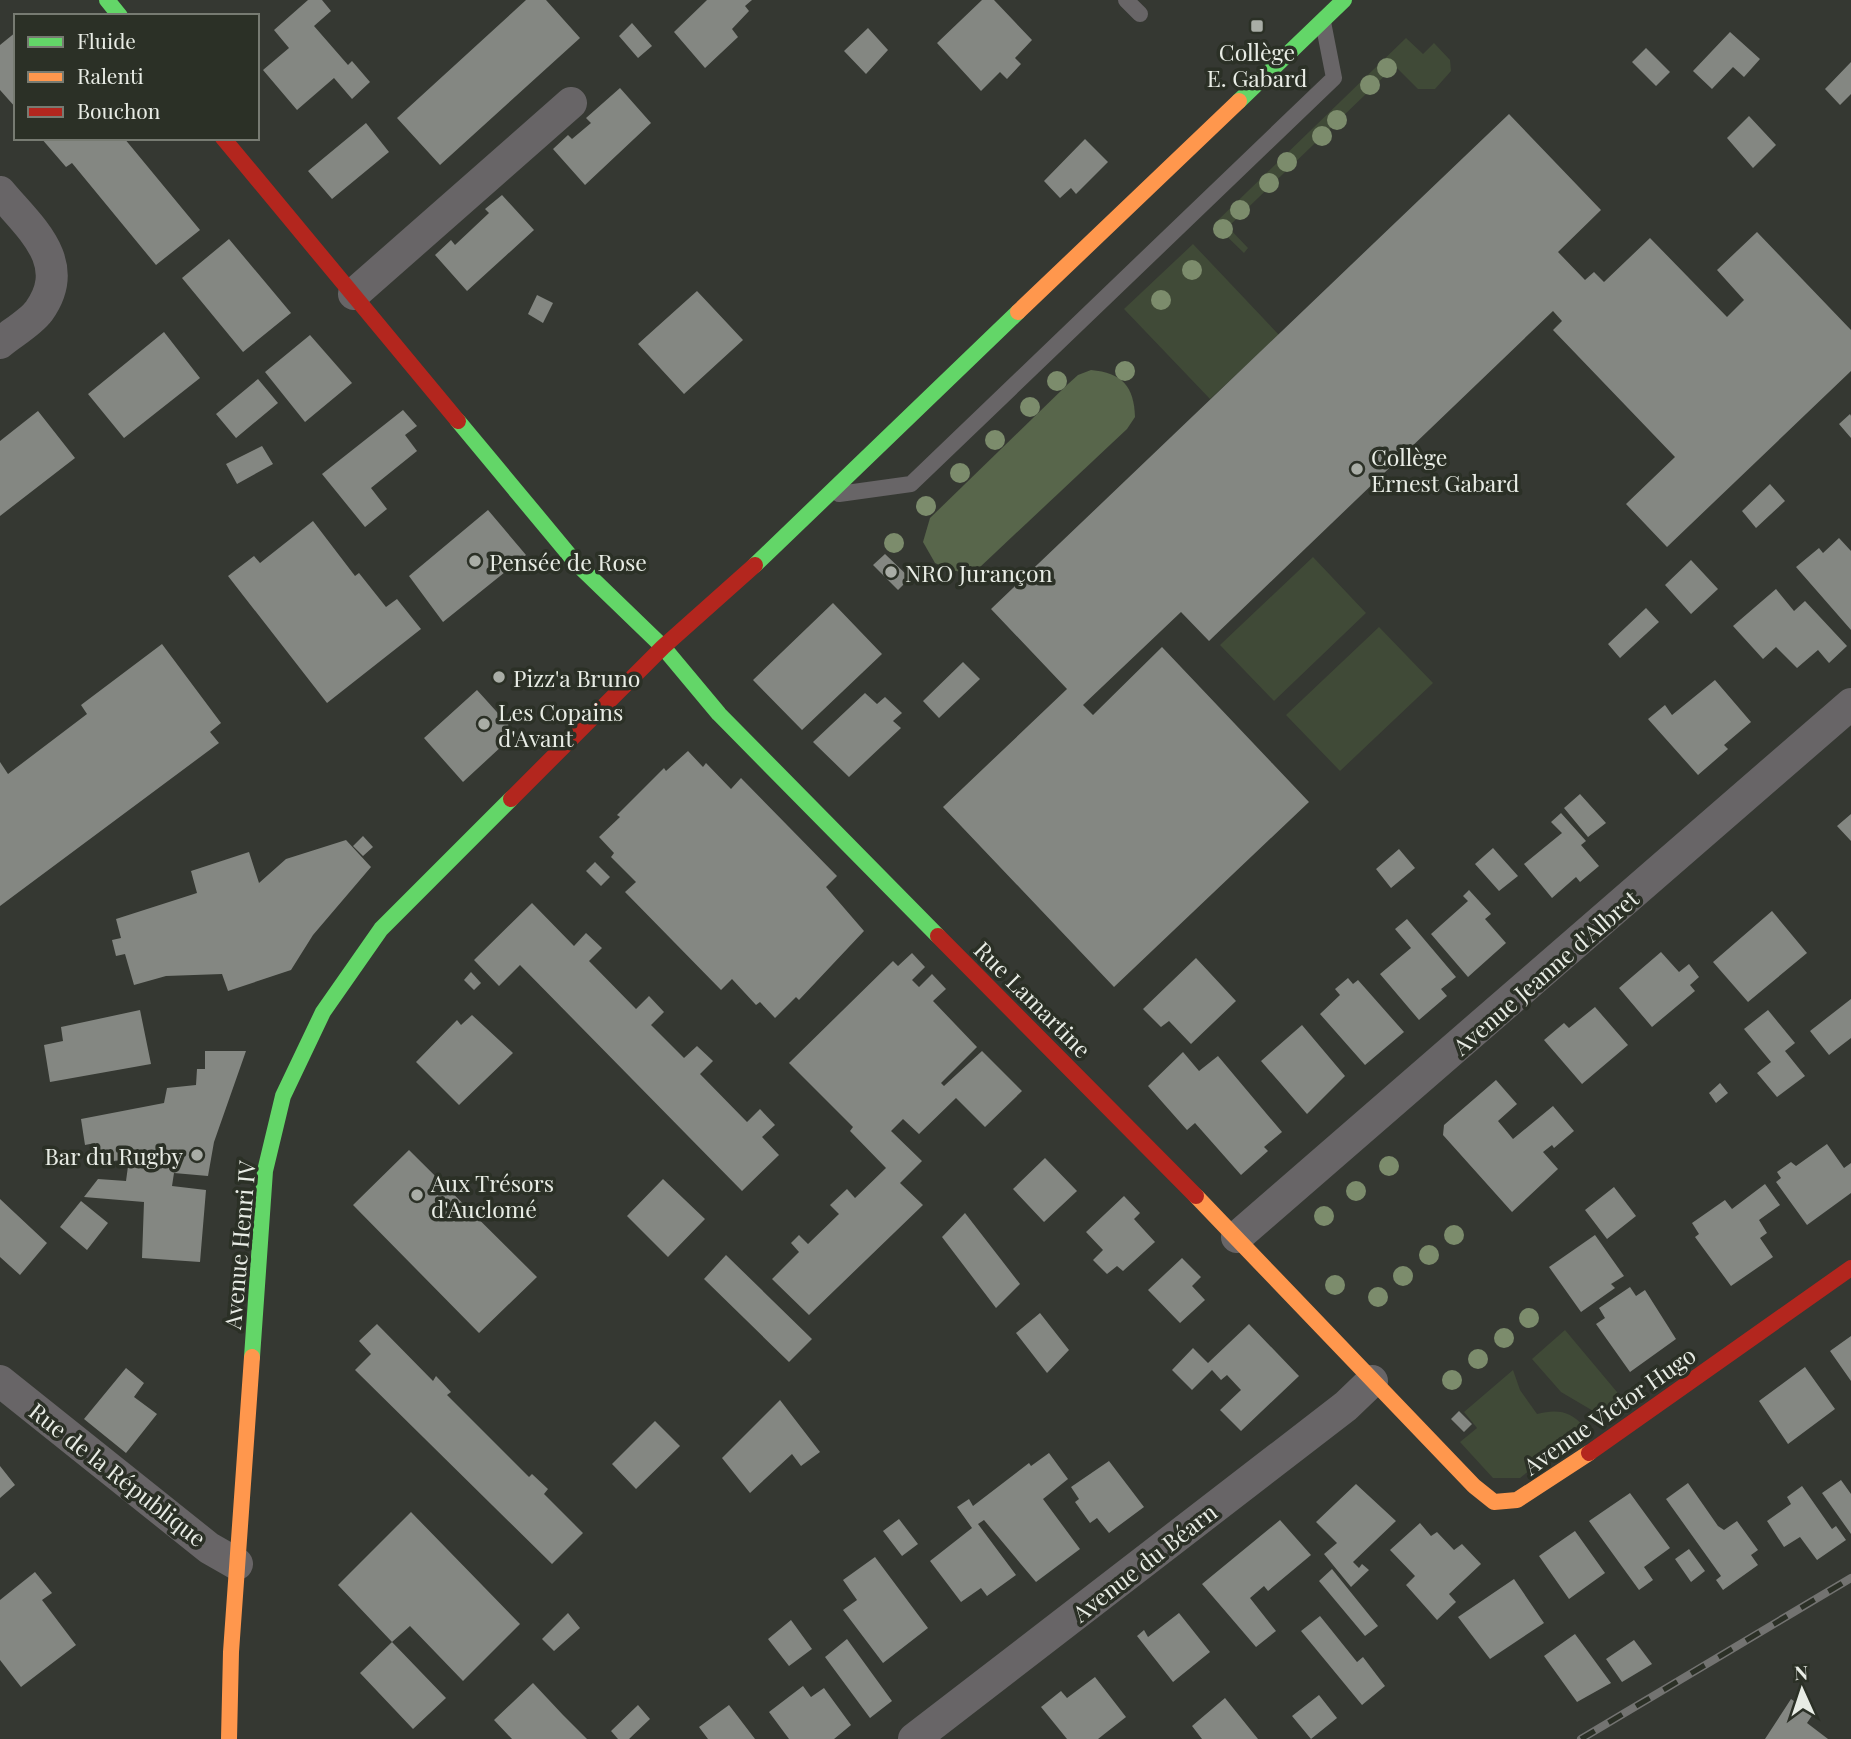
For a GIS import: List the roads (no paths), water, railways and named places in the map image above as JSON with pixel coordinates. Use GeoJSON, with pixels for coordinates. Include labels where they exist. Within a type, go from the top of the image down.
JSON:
{"type":"FeatureCollection","features":[{"type":"Feature","properties":{"kind":"street"},"geometry":{"type":"LineString","coordinates":[[107,0],[118,14]]}},
{"type":"Feature","properties":{"kind":"street","name":"Avenue Henri IV"},"geometry":{"type":"LineString","coordinates":[[229,1739],[237,1564],[265,1171],[283,1096],[323,1012],[381,929],[663,647],[826,496],[1344,0]]}},
{"type":"Feature","properties":{"kind":"street"},"geometry":{"type":"LineString","coordinates":[[354,294],[571,103]]}},
{"type":"Feature","properties":{"kind":"street","name":"Rue Lamartine"},"geometry":{"type":"LineString","coordinates":[[225,140],[576,563],[663,647],[719,714],[1237,1237],[1372,1381]]}},
{"type":"Feature","properties":{"kind":"street"},"geometry":{"type":"LineString","coordinates":[[0,192],[48,249],[51,265],[47,289],[38,313],[0,343]]}},
{"type":"Feature","properties":{"kind":"street","name":"Avenue Jeanne d'Albret"},"geometry":{"type":"LineString","coordinates":[[1237,1237],[1851,704]]}},
{"type":"Feature","properties":{"kind":"street","name":"Avenue Victor Hugo"},"geometry":{"type":"LineString","coordinates":[[1372,1381],[1474,1486],[1494,1502],[1517,1500],[1544,1485],[1851,1268]]}},
{"type":"Feature","properties":{"kind":"street","name":"Rue de la République"},"geometry":{"type":"LineString","coordinates":[[0,1381],[209,1548],[237,1564]]}},
{"type":"Feature","properties":{"kind":"street","name":"Avenue du Béarn"},"geometry":{"type":"LineString","coordinates":[[914,1739],[1346,1406],[1372,1381]]}},
{"type":"Feature","properties":{"kind":"lane"},"geometry":{"type":"LineString","coordinates":[[1126,0],[1140,14]]}},
{"type":"Feature","properties":{"kind":"lane"},"geometry":{"type":"LineString","coordinates":[[826,496],[911,484],[931,465],[1334,78],[1323,21]]}},
{"type":"Feature","properties":{"kind":"railway"},"geometry":{"type":"LineString","coordinates":[[1581,1739],[1851,1578]]}},
{"type":"Feature","properties":{"kind":"place","name":"Collège E. Gabard"},"geometry":{"type":"Point","coordinates":[1257,26]}},
{"type":"Feature","properties":{"kind":"place","name":"Collège Ernest Gabard"},"geometry":{"type":"Point","coordinates":[1357,469]}},
{"type":"Feature","properties":{"kind":"place","name":"Pensée de Rose"},"geometry":{"type":"Point","coordinates":[475,561]}},
{"type":"Feature","properties":{"kind":"place","name":"NRO Jurançon"},"geometry":{"type":"Point","coordinates":[891,572]}},
{"type":"Feature","properties":{"kind":"place","name":"Pizz'a Bruno"},"geometry":{"type":"Point","coordinates":[499,677]}},
{"type":"Feature","properties":{"kind":"place","name":"Les Copains d'Avant"},"geometry":{"type":"Point","coordinates":[484,724]}},
{"type":"Feature","properties":{"kind":"place","name":"Bar du Rugby"},"geometry":{"type":"Point","coordinates":[197,1155]}},
{"type":"Feature","properties":{"kind":"place","name":"Aux Trésors d'Auclomé"},"geometry":{"type":"Point","coordinates":[417,1195]}}]}
